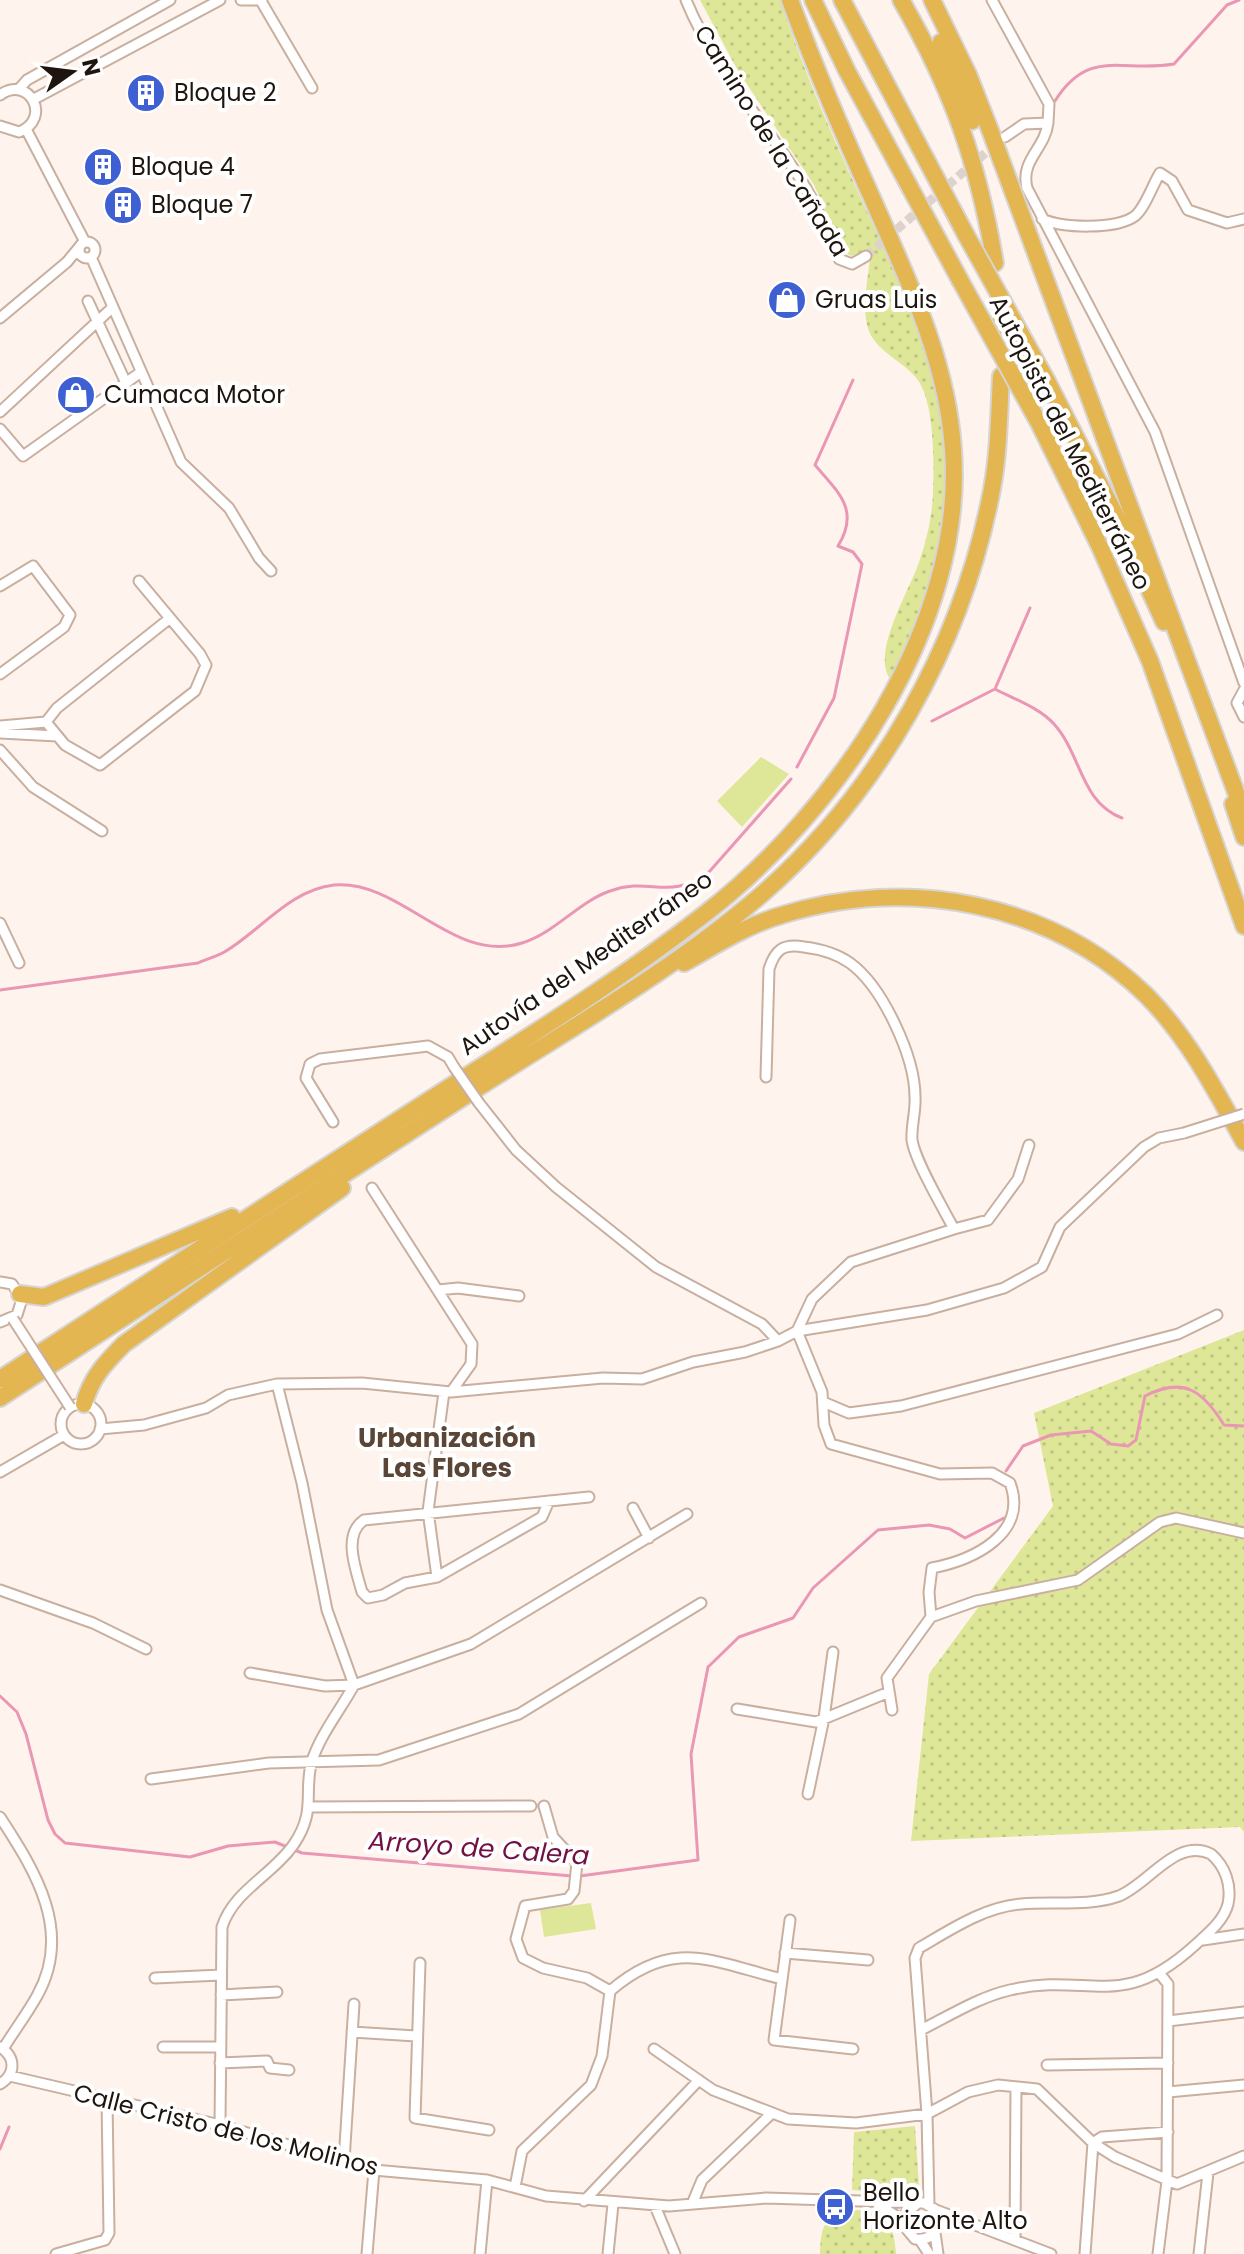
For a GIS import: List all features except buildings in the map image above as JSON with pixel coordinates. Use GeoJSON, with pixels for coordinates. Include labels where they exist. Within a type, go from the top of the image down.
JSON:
{"type":"FeatureCollection","features":[{"type":"Feature","properties":{"kind":"highway","name":"Autovía del Mediterráneo"},"geometry":{"type":"LineString","coordinates":[[0,1379],[580,1002],[698,919],[747,877],[810,810],[854,754],[900,676],[926,617],[946,551],[954,480],[947,401],[921,312],[790,0]]}},
{"type":"Feature","properties":{"kind":"highway","name":"Autopista del Mediterráneo"},"geometry":{"type":"LineString","coordinates":[[813,0],[861,97],[1040,425],[1100,547],[1155,673],[1244,926]]}},
{"type":"Feature","properties":{"kind":"highway","name":"Autopista del Mediterráneo"},"geometry":{"type":"LineString","coordinates":[[842,0],[1047,381],[1145,579],[1180,661],[1244,837]]}},
{"type":"Feature","properties":{"kind":"highway"},"geometry":{"type":"LineString","coordinates":[[901,0],[941,73],[962,123],[987,216],[995,263]]}},
{"type":"Feature","properties":{"kind":"highway"},"geometry":{"type":"LineString","coordinates":[[919,0],[945,50],[976,132],[989,186],[987,216]]}},
{"type":"Feature","properties":{"kind":"highway"},"geometry":{"type":"LineString","coordinates":[[932,0],[979,102],[1244,814]]}},
{"type":"Feature","properties":{"kind":"highway","name":"Autovía del Mediterráneo"},"geometry":{"type":"LineString","coordinates":[[0,1398],[649,976],[748,905],[799,858],[874,769],[923,689],[960,602],[979,546],[992,487],[1001,376]]}},
{"type":"Feature","properties":{"kind":"highway"},"geometry":{"type":"LineString","coordinates":[[649,976],[679,966],[754,925],[780,915],[847,900],[911,896],[1002,911],[1079,946],[1146,996],[1195,1059],[1244,1142]]}},
{"type":"Feature","properties":{"kind":"highway"},"geometry":{"type":"LineString","coordinates":[[77,1406],[104,1364],[124,1344],[349,1183],[396,1141]]}},
{"type":"Feature","properties":{"kind":"highway"},"geometry":{"type":"LineString","coordinates":[[20,1294],[44,1297],[196,1235],[231,1218],[318,1165],[341,1157]]}},
{"type":"Feature","properties":{"kind":"street"},"geometry":{"type":"LineString","coordinates":[[34,99],[220,0]]}},
{"type":"Feature","properties":{"kind":"street"},"geometry":{"type":"LineString","coordinates":[[241,0],[261,0],[312,88]]}},
{"type":"Feature","properties":{"kind":"street","name":"Camino de la Cañada"},"geometry":{"type":"LineString","coordinates":[[686,0],[727,77],[808,191],[839,259],[852,264],[866,256]]}},
{"type":"Feature","properties":{"kind":"street"},"geometry":{"type":"LineString","coordinates":[[985,0],[993,4],[1047,98],[1047,131],[1026,165],[1024,177],[1042,219],[1096,315],[1155,432],[1244,683]]}},
{"type":"Feature","properties":{"kind":"street"},"geometry":{"type":"LineString","coordinates":[[1,92],[19,89],[27,80],[165,2]]}},
{"type":"Feature","properties":{"kind":"street"},"geometry":{"type":"LineString","coordinates":[[0,126],[12,132],[26,129],[37,112],[34,99],[19,89]]}},
{"type":"Feature","properties":{"kind":"street"},"geometry":{"type":"LineString","coordinates":[[1005,137],[1024,124],[1048,123]]}},
{"type":"Feature","properties":{"kind":"street"},"geometry":{"type":"LineString","coordinates":[[26,129],[83,244]]}},
{"type":"Feature","properties":{"kind":"street"},"geometry":{"type":"LineString","coordinates":[[1042,219],[1056,225],[1072,226],[1121,222],[1136,216],[1160,173],[1172,181],[1188,210],[1227,223],[1244,219]]}},
{"type":"Feature","properties":{"kind":"street"},"geometry":{"type":"LineString","coordinates":[[83,244],[79,251],[88,258],[113,307],[183,465],[229,508],[259,558],[271,571]]}},
{"type":"Feature","properties":{"kind":"street"},"geometry":{"type":"LineString","coordinates":[[0,318],[67,262],[83,244]]}},
{"type":"Feature","properties":{"kind":"street"},"geometry":{"type":"LineString","coordinates":[[67,262],[88,258]]}},
{"type":"Feature","properties":{"kind":"street"},"geometry":{"type":"LineString","coordinates":[[88,301],[126,383]]}},
{"type":"Feature","properties":{"kind":"street"},"geometry":{"type":"LineString","coordinates":[[0,412],[113,307]]}},
{"type":"Feature","properties":{"kind":"street"},"geometry":{"type":"LineString","coordinates":[[0,429],[23,456],[141,372]]}},
{"type":"Feature","properties":{"kind":"street"},"geometry":{"type":"LineString","coordinates":[[0,586],[33,566],[70,615],[64,627],[0,674]]}},
{"type":"Feature","properties":{"kind":"street"},"geometry":{"type":"LineString","coordinates":[[46,722],[65,745],[100,765],[195,691],[206,665],[139,581]]}},
{"type":"Feature","properties":{"kind":"street"},"geometry":{"type":"LineString","coordinates":[[0,726],[46,722],[57,708],[169,619]]}},
{"type":"Feature","properties":{"kind":"street"},"geometry":{"type":"LineString","coordinates":[[1244,690],[1237,703],[1244,717]]}},
{"type":"Feature","properties":{"kind":"street"},"geometry":{"type":"LineString","coordinates":[[0,733],[57,736]]}},
{"type":"Feature","properties":{"kind":"street"},"geometry":{"type":"LineString","coordinates":[[0,750],[33,787],[102,831]]}},
{"type":"Feature","properties":{"kind":"street"},"geometry":{"type":"LineString","coordinates":[[0,923],[19,963]]}},
{"type":"Feature","properties":{"kind":"street"},"geometry":{"type":"LineString","coordinates":[[766,1077],[769,969],[774,954],[784,946],[799,946],[826,951],[850,963],[872,986],[909,1058],[915,1096],[912,1141],[954,1229]]}},
{"type":"Feature","properties":{"kind":"street"},"geometry":{"type":"LineString","coordinates":[[333,1122],[306,1078],[310,1064],[320,1059],[428,1046],[448,1057],[516,1150],[546,1178],[645,1258],[762,1324],[778,1341]]}},
{"type":"Feature","properties":{"kind":"street"},"geometry":{"type":"LineString","coordinates":[[64,1435],[81,1444],[93,1439],[100,1429],[144,1425],[206,1408],[228,1395],[277,1384],[362,1383],[448,1392],[603,1378],[642,1379],[693,1362],[745,1352],[797,1331],[927,1310],[1004,1288],[1042,1267],[1060,1227],[1144,1147],[1159,1138],[1244,1114]]}},
{"type":"Feature","properties":{"kind":"street"},"geometry":{"type":"LineString","coordinates":[[931,1617],[929,1592],[932,1568],[963,1562],[995,1543],[1009,1523],[1015,1498],[1010,1483],[992,1473],[940,1474],[831,1444],[824,1425],[823,1402],[797,1331],[812,1299],[851,1262],[988,1220],[1018,1179],[1029,1145]]}},
{"type":"Feature","properties":{"kind":"street"},"geometry":{"type":"LineString","coordinates":[[372,1188],[438,1290],[473,1352],[471,1364],[448,1392],[428,1511],[437,1577]]}},
{"type":"Feature","properties":{"kind":"street"},"geometry":{"type":"LineString","coordinates":[[0,1282],[12,1284],[20,1294],[20,1310],[13,1319],[0,1322]]}},
{"type":"Feature","properties":{"kind":"street"},"geometry":{"type":"LineString","coordinates":[[438,1290],[458,1288],[519,1296]]}},
{"type":"Feature","properties":{"kind":"street"},"geometry":{"type":"LineString","coordinates":[[823,1402],[849,1413],[901,1406],[1178,1334],[1217,1315]]}},
{"type":"Feature","properties":{"kind":"street"},"geometry":{"type":"LineString","coordinates":[[13,1319],[77,1406],[95,1411],[100,1429]]}},
{"type":"Feature","properties":{"kind":"street"},"geometry":{"type":"LineString","coordinates":[[220,2125],[222,1927],[233,1903],[296,1841],[309,1807],[312,1762],[354,1685],[342,1643],[327,1610],[302,1483],[277,1384]]}},
{"type":"Feature","properties":{"kind":"street"},"geometry":{"type":"LineString","coordinates":[[64,1435],[62,1417],[77,1406]]}},
{"type":"Feature","properties":{"kind":"street"},"geometry":{"type":"LineString","coordinates":[[0,1472],[64,1435]]}},
{"type":"Feature","properties":{"kind":"street"},"geometry":{"type":"LineString","coordinates":[[549,1501],[542,1517],[437,1577],[405,1583],[383,1595],[368,1598],[362,1592],[352,1537],[356,1526],[364,1520],[428,1511],[589,1497]]}},
{"type":"Feature","properties":{"kind":"street"},"geometry":{"type":"LineString","coordinates":[[633,1508],[649,1538]]}},
{"type":"Feature","properties":{"kind":"street"},"geometry":{"type":"LineString","coordinates":[[250,1673],[325,1686],[354,1685],[471,1644],[687,1514]]}},
{"type":"Feature","properties":{"kind":"street"},"geometry":{"type":"LineString","coordinates":[[892,1710],[887,1678],[931,1617],[976,1601],[1078,1580],[1129,1540],[1160,1522],[1176,1518],[1244,1533]]}},
{"type":"Feature","properties":{"kind":"street"},"geometry":{"type":"LineString","coordinates":[[0,1590],[93,1623],[146,1649]]}},
{"type":"Feature","properties":{"kind":"street"},"geometry":{"type":"LineString","coordinates":[[151,1779],[269,1763],[379,1760],[519,1714],[701,1603]]}},
{"type":"Feature","properties":{"kind":"street"},"geometry":{"type":"LineString","coordinates":[[808,1794],[824,1718],[833,1652]]}},
{"type":"Feature","properties":{"kind":"street"},"geometry":{"type":"LineString","coordinates":[[737,1709],[816,1722],[889,1692]]}},
{"type":"Feature","properties":{"kind":"street"},"geometry":{"type":"LineString","coordinates":[[309,1807],[531,1806]]}},
{"type":"Feature","properties":{"kind":"street"},"geometry":{"type":"LineString","coordinates":[[544,1806],[553,1837],[577,1863],[574,1891],[568,1899],[525,1906],[516,1939],[518,1949],[532,1964],[587,1978],[610,1991]]}},
{"type":"Feature","properties":{"kind":"street"},"geometry":{"type":"LineString","coordinates":[[0,1817],[45,1900],[54,1938],[49,1968],[37,1996],[2,2048],[11,2058],[10,2076],[0,2084]]}},
{"type":"Feature","properties":{"kind":"street"},"geometry":{"type":"LineString","coordinates":[[921,2030],[1008,1990],[1111,1987],[1160,1974],[1199,1941],[1226,1909],[1228,1881],[1216,1858],[1198,1850],[1176,1856],[1122,1895],[1101,1901],[1017,1904],[977,1915],[916,1953],[932,2208],[938,2254]]}},
{"type":"Feature","properties":{"kind":"street"},"geometry":{"type":"LineString","coordinates":[[790,1920],[774,2040],[853,2049]]}},
{"type":"Feature","properties":{"kind":"street"},"geometry":{"type":"LineString","coordinates":[[1218,1922],[1223,1932],[1244,1934]]}},
{"type":"Feature","properties":{"kind":"street"},"geometry":{"type":"LineString","coordinates":[[1199,1941],[1233,1934]]}},
{"type":"Feature","properties":{"kind":"street"},"geometry":{"type":"LineString","coordinates":[[785,1953],[868,1960]]}},
{"type":"Feature","properties":{"kind":"street"},"geometry":{"type":"LineString","coordinates":[[515,2187],[522,2151],[591,2085],[602,2056],[610,1991],[637,1968],[690,1955],[782,1979]]}},
{"type":"Feature","properties":{"kind":"street"},"geometry":{"type":"LineString","coordinates":[[420,1963],[415,2118],[489,2130]]}},
{"type":"Feature","properties":{"kind":"street"},"geometry":{"type":"LineString","coordinates":[[1158,2254],[1167,2181],[1168,2132],[1168,1984],[1160,1974]]}},
{"type":"Feature","properties":{"kind":"street"},"geometry":{"type":"LineString","coordinates":[[155,1978],[221,1975]]}},
{"type":"Feature","properties":{"kind":"street"},"geometry":{"type":"LineString","coordinates":[[221,1995],[277,1992]]}},
{"type":"Feature","properties":{"kind":"street"},"geometry":{"type":"LineString","coordinates":[[344,2161],[354,2004]]}},
{"type":"Feature","properties":{"kind":"street"},"geometry":{"type":"LineString","coordinates":[[1168,2021],[1244,2012]]}},
{"type":"Feature","properties":{"kind":"street"},"geometry":{"type":"LineString","coordinates":[[352,2032],[416,2036]]}},
{"type":"Feature","properties":{"kind":"street"},"geometry":{"type":"LineString","coordinates":[[163,2047],[220,2047]]}},
{"type":"Feature","properties":{"kind":"street"},"geometry":{"type":"LineString","coordinates":[[654,2049],[713,2090],[788,2119],[856,2123],[927,2114],[968,2092],[998,2085],[1037,2089],[1093,2143],[1177,2184],[1244,2156]]}},
{"type":"Feature","properties":{"kind":"street"},"geometry":{"type":"LineString","coordinates":[[220,2063],[267,2061],[270,2068],[289,2070]]}},
{"type":"Feature","properties":{"kind":"street"},"geometry":{"type":"LineString","coordinates":[[1047,2065],[1168,2063]]}},
{"type":"Feature","properties":{"kind":"street","name":"Calle Cristo de los Molinos"},"geometry":{"type":"LineString","coordinates":[[10,2076],[220,2125],[374,2170],[487,2180],[546,2196],[655,2206],[766,2198],[917,2204]]}},
{"type":"Feature","properties":{"kind":"street"},"geometry":{"type":"LineString","coordinates":[[584,2201],[699,2080]]}},
{"type":"Feature","properties":{"kind":"street"},"geometry":{"type":"LineString","coordinates":[[1168,2092],[1244,2085]]}},
{"type":"Feature","properties":{"kind":"street"},"geometry":{"type":"LineString","coordinates":[[1015,2240],[1016,2087]]}},
{"type":"Feature","properties":{"kind":"street"},"geometry":{"type":"LineString","coordinates":[[56,2254],[105,2240],[109,2233],[107,2099]]}},
{"type":"Feature","properties":{"kind":"street"},"geometry":{"type":"LineString","coordinates":[[692,2204],[702,2180],[772,2113]]}},
{"type":"Feature","properties":{"kind":"street"},"geometry":{"type":"LineString","coordinates":[[1093,2143],[1102,2137],[1168,2132]]}},
{"type":"Feature","properties":{"kind":"street"},"geometry":{"type":"LineString","coordinates":[[1085,2254],[1093,2143]]}},
{"type":"Feature","properties":{"kind":"street"},"geometry":{"type":"LineString","coordinates":[[367,2254],[374,2170]]}},
{"type":"Feature","properties":{"kind":"street"},"geometry":{"type":"LineString","coordinates":[[1199,2254],[1208,2173]]}},
{"type":"Feature","properties":{"kind":"street"},"geometry":{"type":"LineString","coordinates":[[480,2254],[487,2180]]}},
{"type":"Feature","properties":{"kind":"street"},"geometry":{"type":"LineString","coordinates":[[873,2201],[905,2222]]}},
{"type":"Feature","properties":{"kind":"street"},"geometry":{"type":"LineString","coordinates":[[608,2254],[613,2204]]}},
{"type":"Feature","properties":{"kind":"street"},"geometry":{"type":"LineString","coordinates":[[929,2254],[920,2240],[907,2233],[905,2222],[910,2208],[917,2204],[1051,2254]]}},
{"type":"Feature","properties":{"kind":"street"},"geometry":{"type":"LineString","coordinates":[[655,2206],[675,2254]]}},
{"type":"Feature","properties":{"kind":"street"},"geometry":{"type":"LineString","coordinates":[[920,2240],[961,2222]]}},
{"type":"Feature","properties":{"kind":"green space"},"geometry":{"type":"Polygon","coordinates":[[[700,0],[780,0],[834,138],[906,298],[934,381],[945,457],[940,535],[921,610],[891,680],[886,669],[888,640],[921,557],[931,512],[933,450],[927,402],[917,379],[882,348],[868,328],[865,298],[870,258],[863,252],[851,256],[844,252],[814,185],[738,71],[700,0]]]}},
{"type":"Feature","properties":{"kind":"green space"},"geometry":{"type":"Polygon","coordinates":[[[761,757],[789,774],[742,827],[717,801],[761,757]]]}},
{"type":"Feature","properties":{"kind":"green space"},"geometry":{"type":"Polygon","coordinates":[[[1244,1330],[1244,1832],[1240,1827],[911,1841],[929,1674],[1053,1506],[1034,1413],[1244,1330]]]}},
{"type":"Feature","properties":{"kind":"green space"},"geometry":{"type":"Polygon","coordinates":[[[591,1903],[596,1929],[544,1937],[540,1910],[591,1903]]]}},
{"type":"Feature","properties":{"kind":"green space"},"geometry":{"type":"Polygon","coordinates":[[[915,2126],[919,2185],[910,2195],[852,2190],[854,2132],[915,2126]]]}},
{"type":"Feature","properties":{"kind":"green space"},"geometry":{"type":"Polygon","coordinates":[[[857,2210],[875,2214],[887,2222],[896,2254],[820,2254],[827,2222],[838,2215],[857,2210]]]}},
{"type":"Feature","properties":{"kind":"waterway"},"geometry":{"type":"LineString","coordinates":[[1055,101],[1068,84],[1094,68],[1174,64],[1227,5],[1239,0]]}},
{"type":"Feature","properties":{"kind":"waterway"},"geometry":{"type":"LineString","coordinates":[[797,767],[834,698],[862,564],[853,552],[838,546],[847,522],[847,512],[839,493],[815,465],[853,380]]}},
{"type":"Feature","properties":{"kind":"waterway"},"geometry":{"type":"LineString","coordinates":[[995,689],[1030,608]]}},
{"type":"Feature","properties":{"kind":"waterway"},"geometry":{"type":"LineString","coordinates":[[932,721],[995,689],[1026,704],[1054,724],[1071,750],[1089,789],[1108,811],[1122,818]]}},
{"type":"Feature","properties":{"kind":"waterway"},"geometry":{"type":"LineString","coordinates":[[0,990],[198,963],[226,951],[290,902],[318,888],[334,885],[358,887],[382,895],[450,933],[473,942],[497,947],[522,943],[610,891],[637,886],[682,886],[695,881],[709,872],[791,779]]}},
{"type":"Feature","properties":{"kind":"waterway","name":"Arroyo de Calera"},"geometry":{"type":"LineString","coordinates":[[1006,1471],[1023,1446],[1051,1435],[1091,1431],[1111,1444],[1128,1446],[1136,1440],[1145,1396],[1171,1387],[1182,1387],[1200,1396],[1224,1425],[1244,1426]]}},
{"type":"Feature","properties":{"kind":"waterway","name":"Arroyo de Calera"},"geometry":{"type":"LineString","coordinates":[[580,1876],[698,1860],[691,1754],[708,1667],[739,1637],[793,1618],[813,1588],[878,1530],[929,1525],[950,1529],[965,1538],[1004,1518]]}},
{"type":"Feature","properties":{"kind":"waterway","name":"Arroyo de Calera"},"geometry":{"type":"LineString","coordinates":[[0,1696],[17,1712],[26,1734],[48,1820],[55,1834],[65,1843],[190,1857],[228,1846],[275,1842],[302,1853],[572,1876]]}},
{"type":"Feature","properties":{"kind":"waterway"},"geometry":{"type":"LineString","coordinates":[[0,2149],[9,2127]]}},
{"type":"Feature","properties":{"kind":"tunnel"},"geometry":{"type":"LineString","coordinates":[[866,256],[997,143]]}},
{"type":"Feature","properties":{"kind":"place","name":"Bloque 2"},"geometry":{"type":"Point","coordinates":[146,93]}},
{"type":"Feature","properties":{"kind":"place","name":"Bloque 4"},"geometry":{"type":"Point","coordinates":[103,167]}},
{"type":"Feature","properties":{"kind":"place","name":"Bloque 7"},"geometry":{"type":"Point","coordinates":[123,205]}},
{"type":"Feature","properties":{"kind":"place","name":"Gruas Luis"},"geometry":{"type":"Point","coordinates":[787,300]}},
{"type":"Feature","properties":{"kind":"place","name":"Cumaca Motor"},"geometry":{"type":"Point","coordinates":[76,395]}},
{"type":"Feature","properties":{"kind":"place","name":"Bello Horizonte Alto"},"geometry":{"type":"Point","coordinates":[835,2207]}},
{"type":"Feature","properties":{"kind":"district","name":"Urbanización Las Flores"},"geometry":{"type":"Point","coordinates":[447,1453]}}]}
